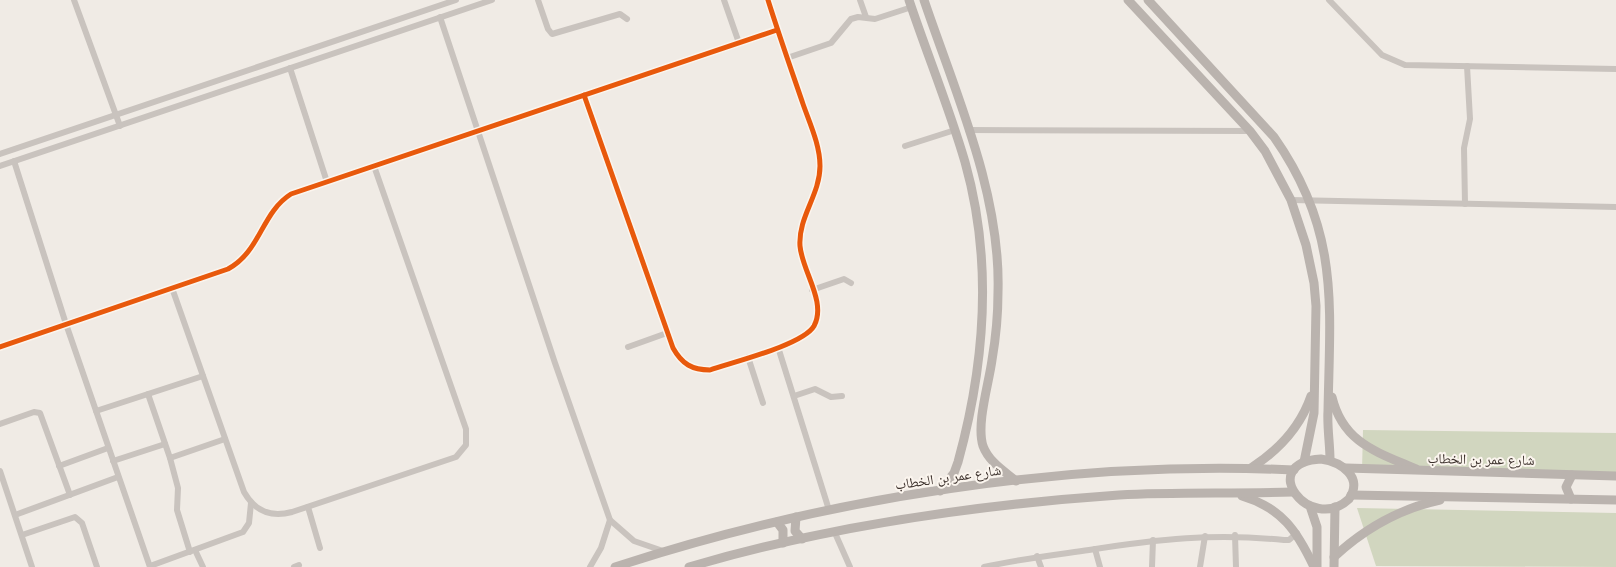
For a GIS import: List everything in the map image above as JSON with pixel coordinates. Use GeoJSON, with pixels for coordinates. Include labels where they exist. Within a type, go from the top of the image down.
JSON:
{"type":"FeatureCollection","features":[{"type":"Feature","properties":{"kind":"street"},"geometry":{"type":"LineString","coordinates":[[74,0],[120,126]]}},
{"type":"Feature","properties":{"kind":"street"},"geometry":{"type":"LineString","coordinates":[[0,154],[456,0]]}},
{"type":"Feature","properties":{"kind":"street"},"geometry":{"type":"LineString","coordinates":[[0,166],[492,0]]}},
{"type":"Feature","properties":{"kind":"street"},"geometry":{"type":"LineString","coordinates":[[538,0],[548,29],[552,34],[620,14],[628,19]]}},
{"type":"Feature","properties":{"kind":"street"},"geometry":{"type":"LineString","coordinates":[[724,0],[739,43]]}},
{"type":"Feature","properties":{"kind":"street"},"geometry":{"type":"LineString","coordinates":[[584,95],[678,358],[688,366],[699,370],[710,370],[799,340],[813,327],[817,307],[802,255],[800,237],[804,220],[817,189],[819,156],[768,0]]}},
{"type":"Feature","properties":{"kind":"street"},"geometry":{"type":"LineString","coordinates":[[860,0],[866,17]]}},
{"type":"Feature","properties":{"kind":"street"},"geometry":{"type":"LineString","coordinates":[[924,0],[984,177],[993,229],[998,292],[993,358],[982,435],[988,455],[996,465],[1016,481]]}},
{"type":"Feature","properties":{"kind":"street"},"geometry":{"type":"LineString","coordinates":[[1128,0],[1250,131],[1265,151],[1291,200],[1306,245],[1316,306],[1314,413],[1304,462]]}},
{"type":"Feature","properties":{"kind":"street"},"geometry":{"type":"LineString","coordinates":[[1148,0],[1274,138],[1289,159],[1310,200],[1326,262],[1331,304],[1330,392],[1342,425],[1355,438],[1371,449],[1423,472]]}},
{"type":"Feature","properties":{"kind":"street"},"geometry":{"type":"LineString","coordinates":[[1329,0],[1382,55],[1397,63],[1413,66],[1616,69]]}},
{"type":"Feature","properties":{"kind":"street"},"geometry":{"type":"LineString","coordinates":[[787,58],[830,43],[851,19],[866,17],[876,19],[910,4],[955,130],[973,194],[980,231],[983,283],[978,369],[958,462],[954,473],[940,491]]}},
{"type":"Feature","properties":{"kind":"street"},"geometry":{"type":"LineString","coordinates":[[440,17],[610,520],[634,541],[664,551]]}},
{"type":"Feature","properties":{"kind":"street"},"geometry":{"type":"LineString","coordinates":[[0,347],[238,264],[252,248],[270,215],[282,199],[291,194],[778,30]]}},
{"type":"Feature","properties":{"kind":"street"},"geometry":{"type":"LineString","coordinates":[[1464,204],[1464,148],[1470,119],[1467,66]]}},
{"type":"Feature","properties":{"kind":"street"},"geometry":{"type":"LineString","coordinates":[[290,68],[327,182]]}},
{"type":"Feature","properties":{"kind":"street"},"geometry":{"type":"LineString","coordinates":[[905,146],[955,130]]}},
{"type":"Feature","properties":{"kind":"street"},"geometry":{"type":"LineString","coordinates":[[968,130],[1250,131]]}},
{"type":"Feature","properties":{"kind":"street"},"geometry":{"type":"LineString","coordinates":[[14,161],[66,324],[150,567],[243,532],[249,524],[251,503]]}},
{"type":"Feature","properties":{"kind":"street"},"geometry":{"type":"LineString","coordinates":[[172,288],[244,492],[251,503],[264,512],[281,515],[456,458],[466,445],[466,429],[374,166]]}},
{"type":"Feature","properties":{"kind":"street"},"geometry":{"type":"LineString","coordinates":[[1291,200],[1616,207]]}},
{"type":"Feature","properties":{"kind":"street"},"geometry":{"type":"LineString","coordinates":[[980,231],[993,229]]}},
{"type":"Feature","properties":{"kind":"street"},"geometry":{"type":"LineString","coordinates":[[1310,265],[1326,262]]}},
{"type":"Feature","properties":{"kind":"street"},"geometry":{"type":"LineString","coordinates":[[812,290],[844,279],[851,283]]}},
{"type":"Feature","properties":{"kind":"street"},"geometry":{"type":"LineString","coordinates":[[628,347],[668,333]]}},
{"type":"Feature","properties":{"kind":"street"},"geometry":{"type":"LineString","coordinates":[[778,347],[829,510]]}},
{"type":"Feature","properties":{"kind":"street"},"geometry":{"type":"LineString","coordinates":[[748,357],[763,403]]}},
{"type":"Feature","properties":{"kind":"street"},"geometry":{"type":"LineString","coordinates":[[1330,375],[1328,412],[1330,460]]}},
{"type":"Feature","properties":{"kind":"street"},"geometry":{"type":"LineString","coordinates":[[96,411],[203,376]]}},
{"type":"Feature","properties":{"kind":"street"},"geometry":{"type":"LineString","coordinates":[[1250,469],[1278,448],[1290,435],[1300,421],[1314,388]]}},
{"type":"Feature","properties":{"kind":"street"},"geometry":{"type":"LineString","coordinates":[[794,396],[815,389],[831,397],[842,396]]}},
{"type":"Feature","properties":{"kind":"street"},"geometry":{"type":"LineString","coordinates":[[148,394],[178,488],[176,510],[193,551],[202,567]]}},
{"type":"Feature","properties":{"kind":"street"},"geometry":{"type":"LineString","coordinates":[[0,424],[34,412],[40,413],[70,495]]}},
{"type":"Feature","properties":{"kind":"street"},"geometry":{"type":"LineString","coordinates":[[170,458],[225,439]]}},
{"type":"Feature","properties":{"kind":"street"},"geometry":{"type":"LineString","coordinates":[[112,461],[165,444]]}},
{"type":"Feature","properties":{"kind":"street"},"geometry":{"type":"LineString","coordinates":[[60,466],[108,448]]}},
{"type":"Feature","properties":{"kind":"street"},"geometry":{"type":"LineString","coordinates":[[1321,459],[1330,460],[1346,468],[1354,481],[1351,495],[1345,502],[1335,507],[1322,508],[1310,506],[1293,492],[1290,479],[1294,470],[1304,462],[1321,459]]}},
{"type":"Feature","properties":{"kind":"street","name":"شارع عمر بن الخطاب"},"geometry":{"type":"LineString","coordinates":[[1346,468],[1423,472],[1616,476]]}},
{"type":"Feature","properties":{"kind":"street","name":"شارع عمر بن الخطاب"},"geometry":{"type":"LineString","coordinates":[[615,567],[664,551],[796,517],[940,491],[1016,481],[1156,470],[1294,470]]}},
{"type":"Feature","properties":{"kind":"street"},"geometry":{"type":"LineString","coordinates":[[0,471],[32,567]]}},
{"type":"Feature","properties":{"kind":"street"},"geometry":{"type":"LineString","coordinates":[[1571,499],[1566,487],[1572,475]]}},
{"type":"Feature","properties":{"kind":"street"},"geometry":{"type":"LineString","coordinates":[[15,514],[118,477]]}},
{"type":"Feature","properties":{"kind":"street"},"geometry":{"type":"LineString","coordinates":[[689,567],[802,539],[942,514],[1022,503],[1120,495],[1293,492]]}},
{"type":"Feature","properties":{"kind":"street"},"geometry":{"type":"LineString","coordinates":[[1234,494],[1252,499],[1272,510],[1298,533],[1316,567]]}},
{"type":"Feature","properties":{"kind":"street"},"geometry":{"type":"LineString","coordinates":[[1351,495],[1616,500]]}},
{"type":"Feature","properties":{"kind":"street"},"geometry":{"type":"LineString","coordinates":[[1334,557],[1364,532],[1381,521],[1418,505],[1457,497]]}},
{"type":"Feature","properties":{"kind":"street"},"geometry":{"type":"LineString","coordinates":[[1310,506],[1317,527],[1316,567]]}},
{"type":"Feature","properties":{"kind":"street"},"geometry":{"type":"LineString","coordinates":[[308,507],[320,548]]}},
{"type":"Feature","properties":{"kind":"street"},"geometry":{"type":"LineString","coordinates":[[1334,567],[1335,507]]}},
{"type":"Feature","properties":{"kind":"street"},"geometry":{"type":"LineString","coordinates":[[796,517],[795,531],[802,539]]}},
{"type":"Feature","properties":{"kind":"street"},"geometry":{"type":"LineString","coordinates":[[22,535],[70,518],[80,519],[97,567]]}},
{"type":"Feature","properties":{"kind":"street"},"geometry":{"type":"LineString","coordinates":[[590,567],[602,548],[610,520]]}},
{"type":"Feature","properties":{"kind":"street"},"geometry":{"type":"LineString","coordinates":[[777,522],[783,530],[783,543]]}},
{"type":"Feature","properties":{"kind":"street"},"geometry":{"type":"LineString","coordinates":[[835,533],[850,567]]}},
{"type":"Feature","properties":{"kind":"street"},"geometry":{"type":"LineString","coordinates":[[984,567],[1037,556],[1153,540],[1235,536],[1289,540],[1298,533]]}},
{"type":"Feature","properties":{"kind":"street"},"geometry":{"type":"LineString","coordinates":[[1200,567],[1205,536]]}},
{"type":"Feature","properties":{"kind":"street"},"geometry":{"type":"LineString","coordinates":[[1235,536],[1236,567]]}},
{"type":"Feature","properties":{"kind":"street"},"geometry":{"type":"LineString","coordinates":[[1152,567],[1153,540]]}},
{"type":"Feature","properties":{"kind":"street"},"geometry":{"type":"LineString","coordinates":[[1095,549],[1100,567]]}},
{"type":"Feature","properties":{"kind":"street"},"geometry":{"type":"LineString","coordinates":[[1037,556],[1040,567]]}},
{"type":"Feature","properties":{"kind":"green space"},"geometry":{"type":"Polygon","coordinates":[[[1363,430],[1616,433],[1616,472],[1362,470],[1363,430]]]}},
{"type":"Feature","properties":{"kind":"green space"},"geometry":{"type":"Polygon","coordinates":[[[1357,508],[1616,513],[1616,567],[1376,566],[1357,508]]]}},
{"type":"Feature","properties":{"kind":"cycle path"},"geometry":{"type":"LineString","coordinates":[[584,95],[673,348],[680,358],[688,365],[698,369],[710,370],[796,340],[814,326],[817,317],[816,297],[802,256],[800,235],[805,216],[817,187],[820,158],[768,0]]}},
{"type":"Feature","properties":{"kind":"cycle path"},"geometry":{"type":"LineString","coordinates":[[0,347],[228,269],[248,252],[273,211],[291,194],[777,30]]}}]}
